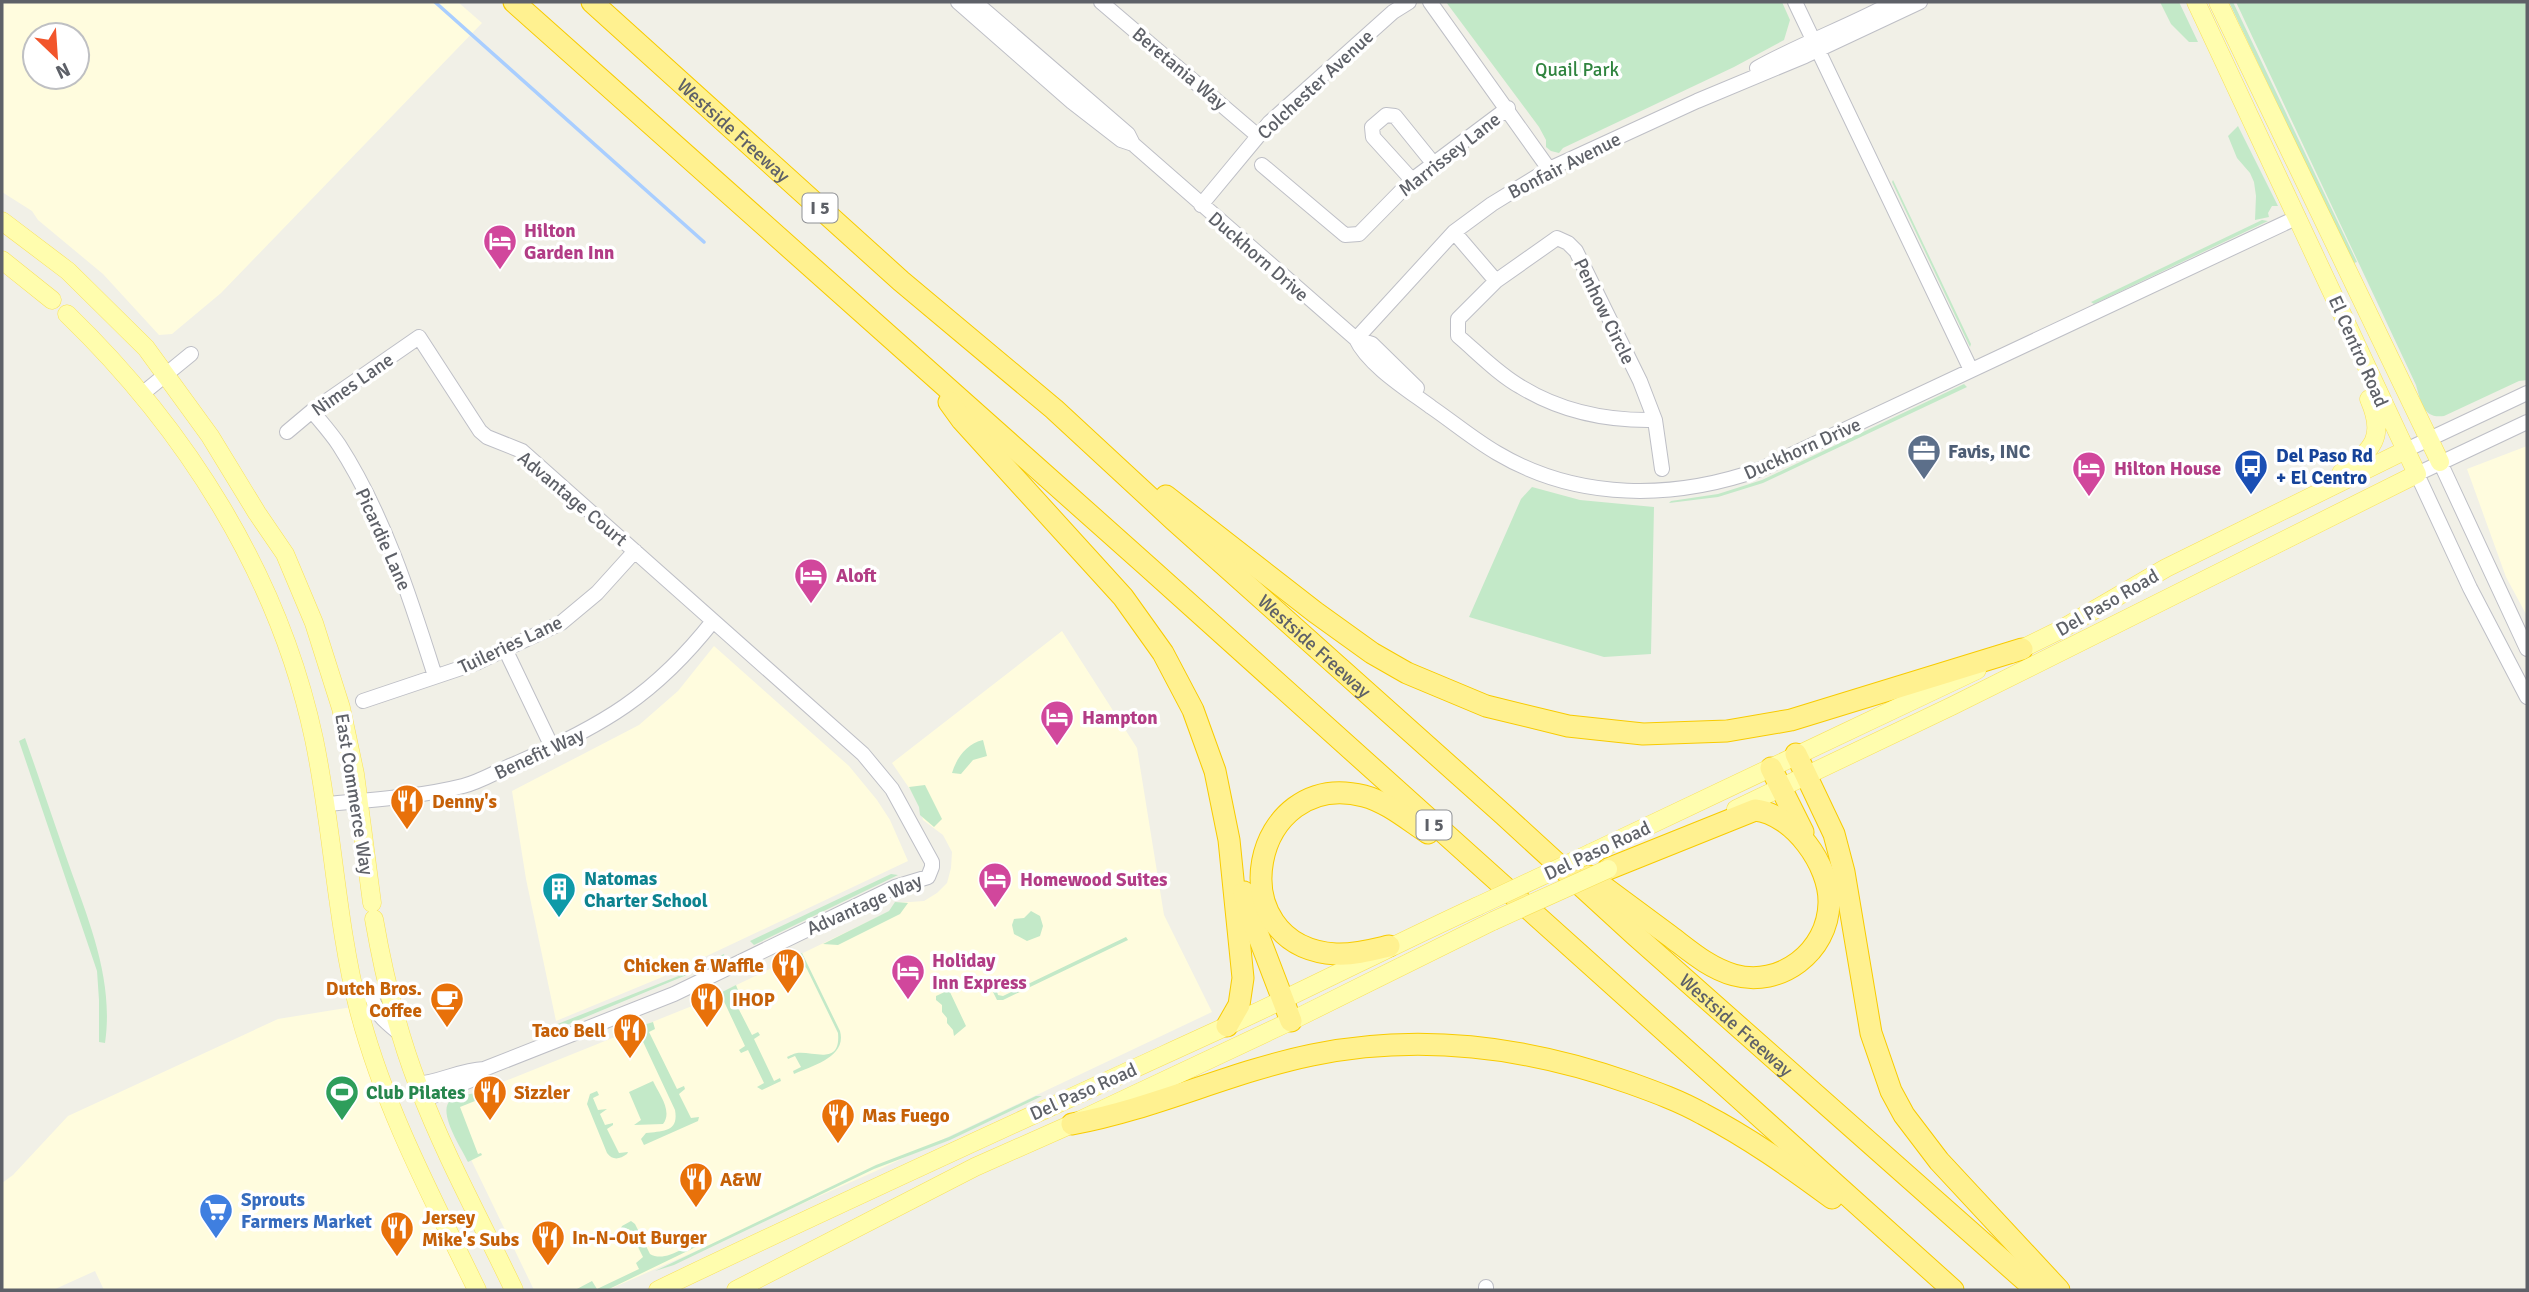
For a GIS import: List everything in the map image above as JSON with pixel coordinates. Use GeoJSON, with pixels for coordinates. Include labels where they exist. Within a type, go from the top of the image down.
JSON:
{"type":"FeatureCollection","features":[{"type":"Feature","properties":{"kind":"highway","name":"I 5"},"geometry":{"type":"LineString","coordinates":[[514,2],[1948,1286]]}},
{"type":"Feature","properties":{"kind":"highway","name":"Westside Freeway"},"geometry":{"type":"LineString","coordinates":[[592,2],[901,281],[1054,409],[1646,944],[2036,1290]]}},
{"type":"Feature","properties":{"kind":"highway"},"geometry":{"type":"LineString","coordinates":[[926,369],[962,420],[1123,597],[1163,653],[1204,737],[1252,919],[1291,1021]]}},
{"type":"Feature","properties":{"kind":"highway"},"geometry":{"type":"LineString","coordinates":[[1054,409],[1323,619],[1372,653],[1445,690],[1531,719],[1643,734],[1727,731],[1791,720],[2022,649]]}},
{"type":"Feature","properties":{"kind":"highway"},"geometry":{"type":"LineString","coordinates":[[1796,754],[1834,834],[1844,872],[1871,1032],[1891,1091],[1904,1115],[1939,1161],[2059,1290]]}},
{"type":"Feature","properties":{"kind":"highway"},"geometry":{"type":"LineString","coordinates":[[1504,815],[1708,964],[1734,975],[1770,977],[1793,967],[1806,956],[1820,935],[1828,914],[1829,900],[1821,871],[1803,830],[1771,768]]}},
{"type":"Feature","properties":{"kind":"highway"},"geometry":{"type":"LineString","coordinates":[[1389,946],[1350,954],[1323,953],[1299,944],[1288,936],[1272,917],[1261,891],[1261,863],[1270,836],[1295,808],[1321,796],[1364,796],[1388,807],[1488,874]]}},
{"type":"Feature","properties":{"kind":"highway"},"geometry":{"type":"LineString","coordinates":[[1608,869],[1755,810],[1768,811],[1780,818],[1793,828],[1810,850]]}},
{"type":"Feature","properties":{"kind":"highway"},"geometry":{"type":"LineString","coordinates":[[1227,1026],[1239,1006],[1243,978],[1229,840]]}},
{"type":"Feature","properties":{"kind":"highway"},"geometry":{"type":"LineString","coordinates":[[1072,1124],[1106,1118],[1270,1065],[1347,1049],[1428,1045],[1524,1053],[1599,1072],[1670,1098],[1702,1113],[1777,1157],[1948,1286]]}},
{"type":"Feature","properties":{"kind":"main road","name":"El Centro Road"},"geometry":{"type":"LineString","coordinates":[[2196,2],[2417,474]]}},
{"type":"Feature","properties":{"kind":"main road","name":"El Centro Road"},"geometry":{"type":"LineString","coordinates":[[2218,2],[2440,462]]}},
{"type":"Feature","properties":{"kind":"main road"},"geometry":{"type":"LineString","coordinates":[[2298,217],[2311,223],[2331,262],[2352,282]]}},
{"type":"Feature","properties":{"kind":"main road","name":"East Commerce Way"},"geometry":{"type":"LineString","coordinates":[[2,221],[68,271],[146,348],[210,436],[285,554],[314,623],[341,708],[359,801],[373,911],[389,996],[401,1035],[421,1092],[514,1290]]}},
{"type":"Feature","properties":{"kind":"main road","name":"East Commerce Way"},"geometry":{"type":"LineString","coordinates":[[2,260],[52,300]]}},
{"type":"Feature","properties":{"kind":"main road","name":"East Commerce Way"},"geometry":{"type":"LineString","coordinates":[[67,314],[120,367],[199,470],[260,580],[305,701],[326,804],[342,931],[355,994],[377,1072],[394,1116],[477,1290]]}},
{"type":"Feature","properties":{"kind":"main road"},"geometry":{"type":"LineString","coordinates":[[2305,499],[2360,459],[2377,436],[2376,417],[2357,374],[2354,339]]}},
{"type":"Feature","properties":{"kind":"main road","name":"Del Paso Road"},"geometry":{"type":"LineString","coordinates":[[658,1290],[1014,1122],[1227,1026],[1389,946],[2022,649],[2166,568],[2406,450]]}},
{"type":"Feature","properties":{"kind":"main road","name":"Del Paso Road"},"geometry":{"type":"LineString","coordinates":[[736,1290],[975,1167],[1072,1124],[1493,922],[1805,777],[2417,474]]}},
{"type":"Feature","properties":{"kind":"street","name":"Duckhorn Drive"},"geometry":{"type":"LineString","coordinates":[[958,2],[1072,102],[1121,141],[1133,144]]}},
{"type":"Feature","properties":{"kind":"street","name":"Duckhorn Drive"},"geometry":{"type":"LineString","coordinates":[[975,2],[1128,134],[1133,144],[1356,339],[1372,344],[1410,380],[1436,411],[1499,455],[1530,469],[1562,480],[1617,491],[1674,491],[1729,481],[1761,469],[2298,217]]}},
{"type":"Feature","properties":{"kind":"street","name":"Beretania Way"},"geometry":{"type":"LineString","coordinates":[[1101,2],[1258,136]]}},
{"type":"Feature","properties":{"kind":"street","name":"Colchester Avenue"},"geometry":{"type":"LineString","coordinates":[[1201,205],[1258,136],[1387,17],[1409,2]]}},
{"type":"Feature","properties":{"kind":"street"},"geometry":{"type":"LineString","coordinates":[[1416,2],[1431,2],[1549,169]]}},
{"type":"Feature","properties":{"kind":"street"},"geometry":{"type":"LineString","coordinates":[[1795,2],[1971,370]]}},
{"type":"Feature","properties":{"kind":"street","name":"Bonfair Avenue"},"geometry":{"type":"LineString","coordinates":[[1816,45],[1895,2]]}},
{"type":"Feature","properties":{"kind":"street","name":"Bonfair Avenue"},"geometry":{"type":"LineString","coordinates":[[1356,339],[1454,232],[1492,204],[1549,169],[1816,45],[1920,2]]}},
{"type":"Feature","properties":{"kind":"street","name":"Marrissey Lane"},"geometry":{"type":"LineString","coordinates":[[1262,165],[1345,235],[1359,234],[1412,180],[1508,108]]}},
{"type":"Feature","properties":{"kind":"street"},"geometry":{"type":"LineString","coordinates":[[1412,180],[1373,136],[1372,127],[1386,116],[1395,116],[1433,163]]}},
{"type":"Feature","properties":{"kind":"street"},"geometry":{"type":"LineString","coordinates":[[1454,232],[1496,281]]}},
{"type":"Feature","properties":{"kind":"street","name":"Penhow Circle"},"geometry":{"type":"LineString","coordinates":[[1656,421],[1616,420],[1562,407],[1519,387],[1458,336],[1458,319],[1496,281],[1556,238],[1568,243],[1576,251],[1640,381],[1656,421],[1662,469]]}},
{"type":"Feature","properties":{"kind":"street","name":"East Commerce Way"},"geometry":{"type":"LineString","coordinates":[[52,300],[67,314]]}},
{"type":"Feature","properties":{"kind":"street","name":"Nimes Lane"},"geometry":{"type":"LineString","coordinates":[[286,432],[419,337]]}},
{"type":"Feature","properties":{"kind":"street","name":"Advantage Court"},"geometry":{"type":"LineString","coordinates":[[419,337],[487,437],[523,451],[713,621]]}},
{"type":"Feature","properties":{"kind":"street"},"geometry":{"type":"LineString","coordinates":[[142,394],[191,354]]}},
{"type":"Feature","properties":{"kind":"street","name":"Del Paso Road"},"geometry":{"type":"LineString","coordinates":[[2406,450],[2527,393]]}},
{"type":"Feature","properties":{"kind":"street","name":"Picardie Lane"},"geometry":{"type":"LineString","coordinates":[[312,411],[338,443],[366,496],[399,568],[435,677]]}},
{"type":"Feature","properties":{"kind":"street","name":"Del Paso Road"},"geometry":{"type":"LineString","coordinates":[[2417,474],[2527,422]]}},
{"type":"Feature","properties":{"kind":"street","name":"El Centro Road"},"geometry":{"type":"LineString","coordinates":[[2440,462],[2527,649]]}},
{"type":"Feature","properties":{"kind":"street","name":"El Centro Road"},"geometry":{"type":"LineString","coordinates":[[2417,474],[2470,587],[2527,697]]}},
{"type":"Feature","properties":{"kind":"street","name":"Tuileries Lane"},"geometry":{"type":"LineString","coordinates":[[363,701],[476,663],[561,622],[597,593],[635,551]]}},
{"type":"Feature","properties":{"kind":"street","name":"Benefit Way"},"geometry":{"type":"LineString","coordinates":[[326,804],[465,785],[552,747],[615,715],[649,690],[713,621]]}},
{"type":"Feature","properties":{"kind":"street","name":"Advantage Way"},"geometry":{"type":"LineString","coordinates":[[421,1092],[471,1080],[484,1069],[674,993],[895,887],[928,877],[932,862],[892,789],[874,766],[713,621]]}},
{"type":"Feature","properties":{"kind":"street"},"geometry":{"type":"LineString","coordinates":[[505,649],[552,747]]}},
{"type":"Feature","properties":{"kind":"street"},"geometry":{"type":"LineString","coordinates":[[355,994],[366,993],[374,998],[379,1014],[401,1035]]}},
{"type":"Feature","properties":{"kind":"shaded area"},"geometry":{"type":"Polygon","coordinates":[[[2,2],[458,2],[482,23],[221,293],[172,334],[159,335],[103,274],[38,220],[32,211],[2,192],[2,2]]]}},
{"type":"Feature","properties":{"kind":"shaded area"},"geometry":{"type":"Polygon","coordinates":[[[2527,446],[2527,616],[2506,577],[2467,469],[2527,446]]]}},
{"type":"Feature","properties":{"kind":"shaded area"},"geometry":{"type":"Polygon","coordinates":[[[1062,631],[1137,748],[1164,915],[1212,1012],[876,1171],[608,1290],[534,1290],[447,1110],[448,1104],[697,1004],[890,911],[896,903],[924,901],[937,893],[947,883],[952,852],[943,835],[923,820],[918,801],[892,763],[1062,631]]]}},
{"type":"Feature","properties":{"kind":"shaded area"},"geometry":{"type":"Polygon","coordinates":[[[714,646],[849,766],[890,820],[908,861],[660,978],[556,1021],[526,879],[512,791],[639,725],[678,691],[714,646]]]}},
{"type":"Feature","properties":{"kind":"shaded area"},"geometry":{"type":"Polygon","coordinates":[[[352,1007],[470,1290],[104,1290],[95,1271],[53,1290],[2,1290],[2,1183],[13,1175],[68,1116],[278,1019],[352,1007]]]}},
{"type":"Feature","properties":{"kind":"green space","name":"Quail Park"},"geometry":{"type":"Polygon","coordinates":[[[1446,2],[1782,2],[1790,20],[1784,40],[1734,67],[1563,148],[1559,153],[1546,147],[1546,140],[1539,127],[1446,2]]]}},
{"type":"Feature","properties":{"kind":"green space"},"geometry":{"type":"Polygon","coordinates":[[[2160,2],[2179,2],[2198,42],[2189,42],[2171,24],[2160,2]]]}},
{"type":"Feature","properties":{"kind":"green space"},"geometry":{"type":"Polygon","coordinates":[[[2229,2],[2233,2],[2357,262],[2354,263],[2342,241],[2229,2]]]}},
{"type":"Feature","properties":{"kind":"green space"},"geometry":{"type":"Polygon","coordinates":[[[2236,2],[2527,2],[2527,380],[2519,381],[2444,416],[2427,412],[2236,2]]]}},
{"type":"Feature","properties":{"kind":"green space"},"geometry":{"type":"Polygon","coordinates":[[[2238,126],[2278,206],[2272,206],[2269,217],[2255,220],[2254,182],[2237,158],[2228,136],[2238,126]]]}},
{"type":"Feature","properties":{"kind":"green space"},"geometry":{"type":"Polygon","coordinates":[[[1893,180],[1971,344],[1970,347],[1892,182],[1893,180]]]}},
{"type":"Feature","properties":{"kind":"green space"},"geometry":{"type":"Polygon","coordinates":[[[2262,220],[2268,221],[2094,304],[2091,302],[2262,220]]]}},
{"type":"Feature","properties":{"kind":"green space"},"geometry":{"type":"Polygon","coordinates":[[[1964,384],[1967,387],[1763,483],[1718,497],[1669,503],[1718,494],[1762,480],[1964,384]]]}},
{"type":"Feature","properties":{"kind":"green space"},"geometry":{"type":"Polygon","coordinates":[[[1532,487],[1580,500],[1654,507],[1651,654],[1604,657],[1469,617],[1521,499],[1532,487]]]}},
{"type":"Feature","properties":{"kind":"green space"},"geometry":{"type":"Polygon","coordinates":[[[25,738],[98,953],[106,997],[105,1043],[99,1042],[97,971],[19,741],[25,738]]]}},
{"type":"Feature","properties":{"kind":"green space"},"geometry":{"type":"Polygon","coordinates":[[[983,740],[987,756],[973,760],[961,774],[952,773],[963,752],[972,744],[983,740]]]}},
{"type":"Feature","properties":{"kind":"green space"},"geometry":{"type":"Polygon","coordinates":[[[925,785],[942,819],[934,827],[920,815],[909,787],[925,785]]]}},
{"type":"Feature","properties":{"kind":"green space"},"geometry":{"type":"Polygon","coordinates":[[[891,874],[898,875],[754,945],[750,941],[891,874]]]}},
{"type":"Feature","properties":{"kind":"green space"},"geometry":{"type":"Polygon","coordinates":[[[895,902],[908,903],[900,914],[838,945],[823,944],[889,911],[895,902]]]}},
{"type":"Feature","properties":{"kind":"green space"},"geometry":{"type":"Polygon","coordinates":[[[1031,911],[1040,916],[1043,926],[1040,936],[1027,941],[1014,934],[1012,925],[1014,919],[1024,918],[1031,911]]]}},
{"type":"Feature","properties":{"kind":"green space"},"geometry":{"type":"Polygon","coordinates":[[[1126,937],[1128,940],[1003,1000],[997,1000],[990,986],[995,984],[998,995],[1003,996],[1126,937]]]}},
{"type":"Feature","properties":{"kind":"green space"},"geometry":{"type":"Polygon","coordinates":[[[802,953],[840,1031],[841,1040],[834,1054],[794,1074],[793,1071],[801,1067],[795,1056],[788,1059],[787,1057],[797,1053],[825,1055],[835,1050],[838,1043],[838,1033],[807,969],[796,956],[802,953]]]}},
{"type":"Feature","properties":{"kind":"green space"},"geometry":{"type":"Polygon","coordinates":[[[724,954],[725,959],[557,1029],[555,1025],[681,975],[724,954]]]}},
{"type":"Feature","properties":{"kind":"green space"},"geometry":{"type":"Polygon","coordinates":[[[736,985],[739,993],[733,998],[752,1035],[758,1032],[760,1035],[754,1039],[774,1081],[780,1078],[781,1081],[762,1090],[757,1087],[764,1083],[748,1050],[741,1053],[739,1050],[745,1046],[720,993],[736,985]]]}},
{"type":"Feature","properties":{"kind":"green space"},"geometry":{"type":"Polygon","coordinates":[[[949,990],[966,1026],[954,1036],[942,1012],[942,1005],[936,1000],[936,996],[949,990]]]}},
{"type":"Feature","properties":{"kind":"green space"},"geometry":{"type":"Polygon","coordinates":[[[653,1022],[655,1029],[649,1032],[677,1089],[684,1086],[685,1089],[679,1094],[691,1118],[699,1117],[698,1121],[644,1145],[641,1139],[646,1133],[668,1129],[675,1123],[676,1117],[637,1027],[653,1022]]]}},
{"type":"Feature","properties":{"kind":"green space"},"geometry":{"type":"Polygon","coordinates":[[[653,1081],[664,1102],[666,1119],[663,1124],[634,1125],[641,1120],[629,1092],[653,1081]]]}},
{"type":"Feature","properties":{"kind":"green space"},"geometry":{"type":"Polygon","coordinates":[[[597,1091],[599,1095],[593,1098],[598,1110],[607,1109],[600,1114],[605,1125],[613,1123],[607,1129],[619,1153],[628,1152],[622,1157],[614,1158],[607,1153],[587,1104],[590,1094],[597,1091]]]}},
{"type":"Feature","properties":{"kind":"green space"},"geometry":{"type":"Polygon","coordinates":[[[478,1092],[480,1099],[460,1107],[478,1154],[482,1155],[468,1162],[448,1121],[447,1105],[454,1098],[478,1092]]]}},
{"type":"Feature","properties":{"kind":"green space"},"geometry":{"type":"Polygon","coordinates":[[[1036,1096],[1042,1096],[950,1140],[874,1169],[674,1265],[655,1271],[876,1165],[949,1137],[1036,1096]]]}},
{"type":"Feature","properties":{"kind":"green space"},"geometry":{"type":"Polygon","coordinates":[[[631,1221],[650,1254],[656,1256],[669,1255],[702,1238],[704,1243],[607,1290],[575,1290],[592,1281],[597,1289],[639,1269],[636,1263],[643,1257],[629,1229],[620,1230],[631,1221]]]}},
{"type":"Feature","properties":{"kind":"waterway"},"geometry":{"type":"LineString","coordinates":[[435,2],[704,242]]}},
{"type":"Feature","properties":{"kind":"place","name":"Hilton Garden Inn"},"geometry":{"type":"Point","coordinates":[500,271]}},
{"type":"Feature","properties":{"kind":"place","name":"Favis, INC"},"geometry":{"type":"Point","coordinates":[1924,481]}},
{"type":"Feature","properties":{"kind":"place","name":"Del Paso Rd + El Centro"},"geometry":{"type":"Point","coordinates":[2251,496]}},
{"type":"Feature","properties":{"kind":"place","name":"Hilton House"},"geometry":{"type":"Point","coordinates":[2089,498]}},
{"type":"Feature","properties":{"kind":"place","name":"Aloft"},"geometry":{"type":"Point","coordinates":[811,605]}},
{"type":"Feature","properties":{"kind":"place","name":"Hampton"},"geometry":{"type":"Point","coordinates":[1057,747]}},
{"type":"Feature","properties":{"kind":"place","name":"Denny's"},"geometry":{"type":"Point","coordinates":[407,831]}},
{"type":"Feature","properties":{"kind":"place","name":"Homewood Suites"},"geometry":{"type":"Point","coordinates":[995,909]}},
{"type":"Feature","properties":{"kind":"place","name":"Natomas Charter School"},"geometry":{"type":"Point","coordinates":[559,919]}},
{"type":"Feature","properties":{"kind":"place","name":"Chicken & Waffle"},"geometry":{"type":"Point","coordinates":[788,995]}},
{"type":"Feature","properties":{"kind":"place","name":"Holiday Inn Express"},"geometry":{"type":"Point","coordinates":[908,1001]}},
{"type":"Feature","properties":{"kind":"place","name":"Dutch Bros. Coffee"},"geometry":{"type":"Point","coordinates":[447,1029]}},
{"type":"Feature","properties":{"kind":"place","name":"IHOP"},"geometry":{"type":"Point","coordinates":[707,1029]}},
{"type":"Feature","properties":{"kind":"place","name":"Taco Bell"},"geometry":{"type":"Point","coordinates":[630,1060]}},
{"type":"Feature","properties":{"kind":"place","name":"Club Pilates"},"geometry":{"type":"Point","coordinates":[342,1122]}},
{"type":"Feature","properties":{"kind":"place","name":"Sizzler"},"geometry":{"type":"Point","coordinates":[490,1122]}},
{"type":"Feature","properties":{"kind":"place","name":"Mas Fuego"},"geometry":{"type":"Point","coordinates":[838,1145]}},
{"type":"Feature","properties":{"kind":"place","name":"A&W"},"geometry":{"type":"Point","coordinates":[696,1209]}},
{"type":"Feature","properties":{"kind":"place","name":"Sprouts Farmers Market"},"geometry":{"type":"Point","coordinates":[216,1240]}},
{"type":"Feature","properties":{"kind":"place","name":"Jersey Mike's Subs"},"geometry":{"type":"Point","coordinates":[397,1258]}},
{"type":"Feature","properties":{"kind":"place","name":"In-N-Out Burger"},"geometry":{"type":"Point","coordinates":[548,1267]}}]}
